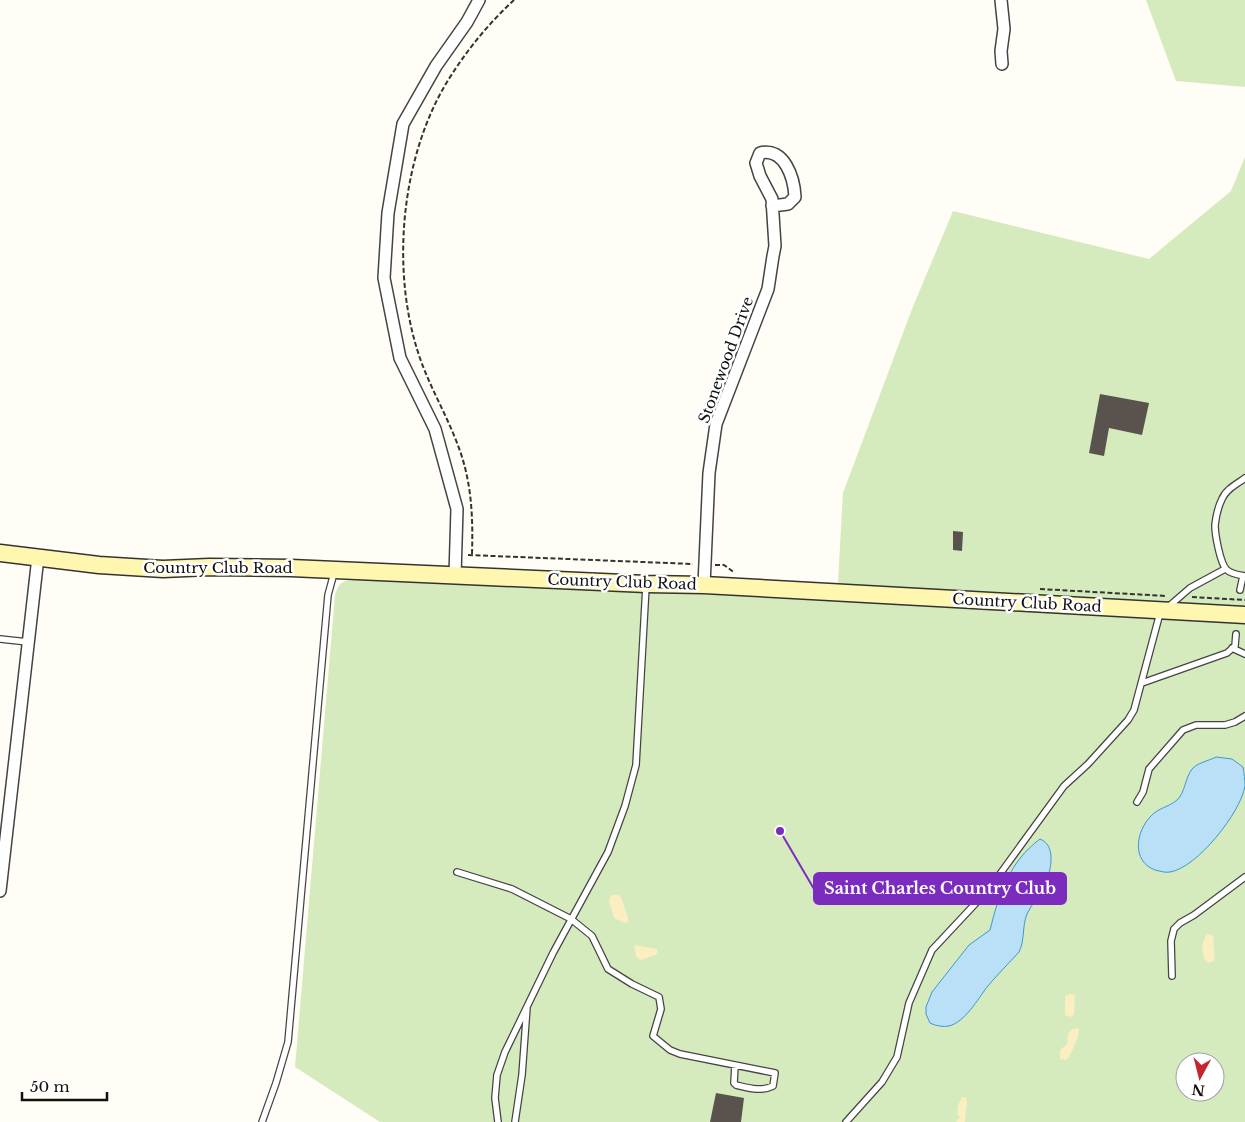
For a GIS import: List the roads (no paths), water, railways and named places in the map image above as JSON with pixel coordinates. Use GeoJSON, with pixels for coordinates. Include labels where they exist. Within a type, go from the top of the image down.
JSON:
{"type":"FeatureCollection","features":[{"type":"Feature","properties":{"kind":"street"},"geometry":{"type":"LineString","coordinates":[[455,575],[457,509],[435,429],[400,358],[384,278],[388,213],[403,124],[436,66],[467,22],[478,0]]}},
{"type":"Feature","properties":{"kind":"street"},"geometry":{"type":"LineString","coordinates":[[1001,0],[1004,29],[1001,51],[1002,64]]}},
{"type":"Feature","properties":{"kind":"street","name":"Stonewood Drive"},"geometry":{"type":"LineString","coordinates":[[704,585],[710,474],[716,424],[768,288],[775,246],[771,197],[760,176],[756,163],[760,153],[768,151],[778,155],[794,183],[795,197],[788,204],[772,206]]}},
{"type":"Feature","properties":{"kind":"street","name":"Country Club Road"},"geometry":{"type":"LineString","coordinates":[[0,553],[100,566],[154,568],[209,567],[704,585],[1245,615]]}},
{"type":"Feature","properties":{"kind":"street"},"geometry":{"type":"LineString","coordinates":[[0,891],[38,558]]}},
{"type":"Feature","properties":{"kind":"lane"},"geometry":{"type":"LineString","coordinates":[[1240,590],[1244,576],[1225,569],[1220,558],[1216,533],[1217,511],[1222,497],[1232,486],[1245,478]]}},
{"type":"Feature","properties":{"kind":"lane"},"geometry":{"type":"LineString","coordinates":[[846,1122],[882,1082],[897,1057],[909,1003],[932,950],[990,889],[1064,786],[1088,764],[1128,720],[1134,710],[1159,614],[1190,588],[1225,569]]}},
{"type":"Feature","properties":{"kind":"lane"},"geometry":{"type":"LineString","coordinates":[[262,1122],[288,1042],[328,595],[335,571]]}},
{"type":"Feature","properties":{"kind":"lane"},"geometry":{"type":"LineString","coordinates":[[498,1122],[495,1098],[498,1075],[505,1052],[527,1004],[608,852],[625,806],[636,765],[646,584]]}},
{"type":"Feature","properties":{"kind":"lane"},"geometry":{"type":"LineString","coordinates":[[1142,682],[1227,653],[1235,646],[1236,634]]}},
{"type":"Feature","properties":{"kind":"lane"},"geometry":{"type":"LineString","coordinates":[[0,639],[28,642]]}},
{"type":"Feature","properties":{"kind":"lane"},"geometry":{"type":"LineString","coordinates":[[1232,648],[1245,654]]}},
{"type":"Feature","properties":{"kind":"lane"},"geometry":{"type":"LineString","coordinates":[[1137,802],[1143,792],[1149,769],[1183,730],[1196,725],[1225,725],[1245,716]]}},
{"type":"Feature","properties":{"kind":"lane"},"geometry":{"type":"LineString","coordinates":[[457,872],[512,889],[571,919],[592,936],[608,969],[632,984],[659,997],[661,1009],[653,1036],[670,1050],[775,1073],[773,1086],[759,1090],[736,1085],[734,1083],[735,1065]]}},
{"type":"Feature","properties":{"kind":"lane"},"geometry":{"type":"LineString","coordinates":[[1172,976],[1171,941],[1174,929],[1245,877]]}},
{"type":"Feature","properties":{"kind":"lane"},"geometry":{"type":"LineString","coordinates":[[515,1122],[522,1075],[527,1004]]}},
{"type":"Feature","properties":{"kind":"water"},"geometry":{"type":"Polygon","coordinates":[[[1216,757],[1232,759],[1243,767],[1245,786],[1242,797],[1227,824],[1205,850],[1193,861],[1181,868],[1166,872],[1147,866],[1139,853],[1138,845],[1139,837],[1146,822],[1154,813],[1180,797],[1194,767],[1216,757]]]}},
{"type":"Feature","properties":{"kind":"water"},"geometry":{"type":"Polygon","coordinates":[[[1040,839],[1049,848],[1051,854],[1050,868],[1044,888],[1027,914],[1019,952],[987,987],[971,1010],[955,1024],[937,1026],[930,1023],[926,1014],[926,1007],[932,992],[969,945],[990,930],[997,904],[1013,868],[1029,848],[1040,839]]]}},
{"type":"Feature","properties":{"kind":"place","name":"Saint Charles Country Club"},"geometry":{"type":"Point","coordinates":[780,831]}}]}
